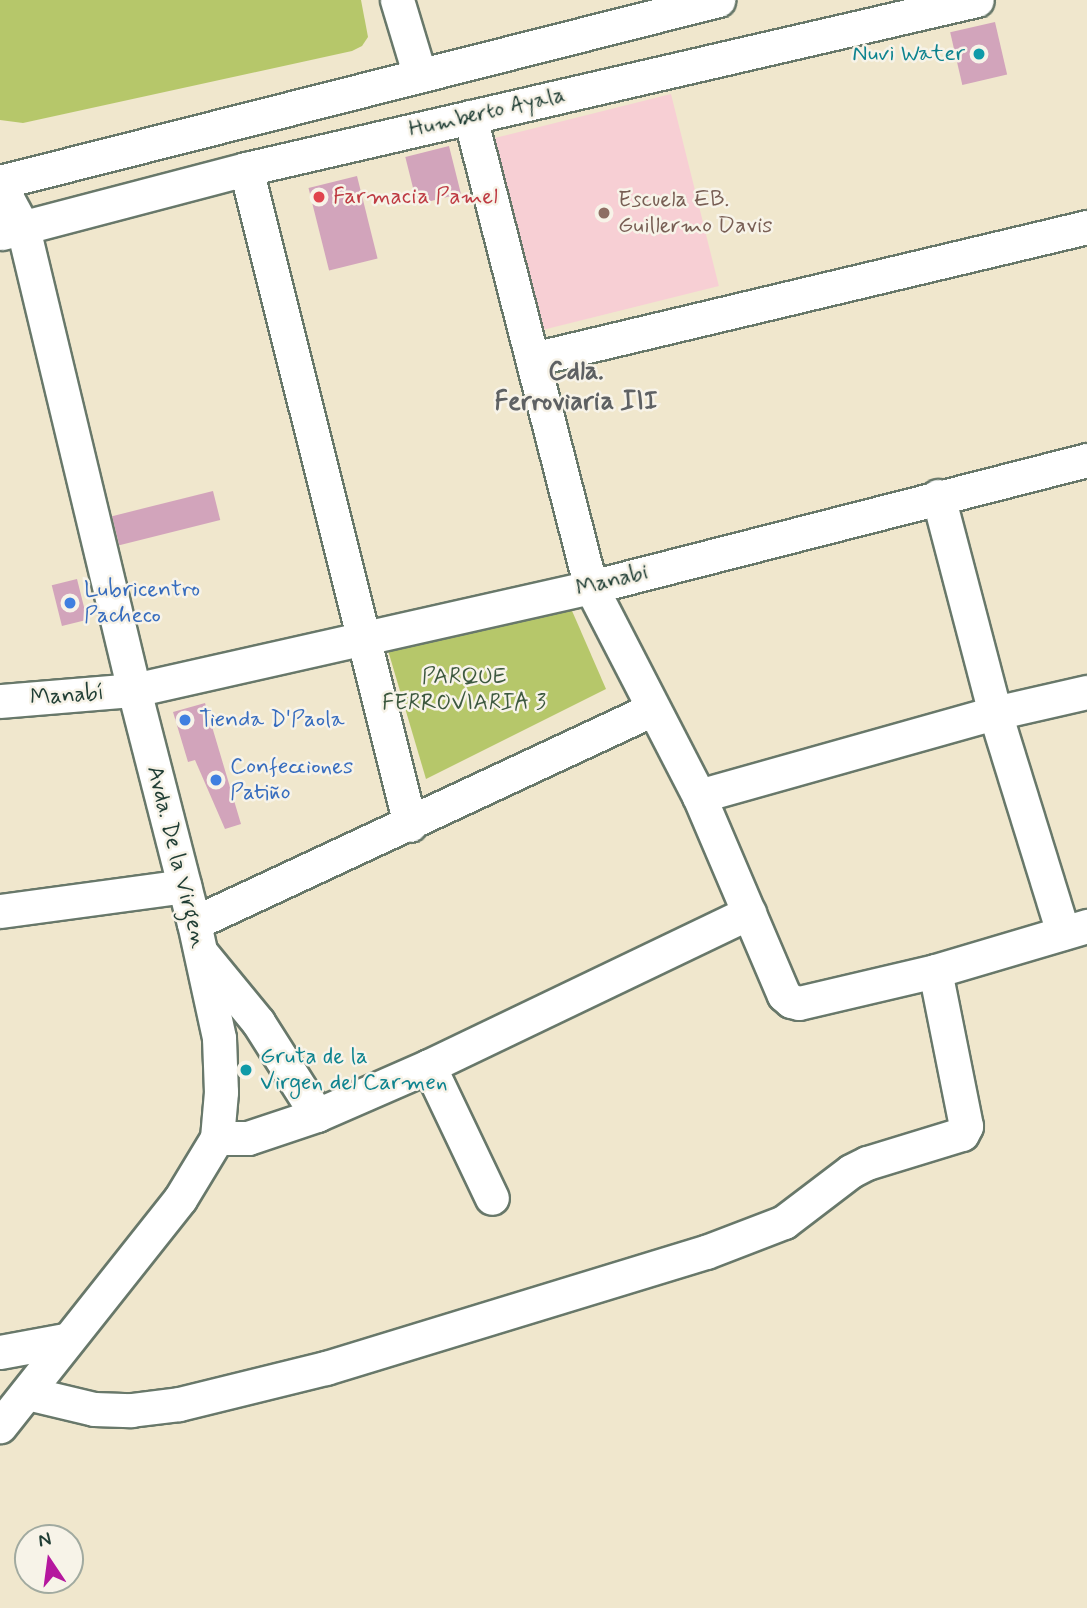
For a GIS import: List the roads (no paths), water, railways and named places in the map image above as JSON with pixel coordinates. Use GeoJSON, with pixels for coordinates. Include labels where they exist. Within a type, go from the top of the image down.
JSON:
{"type":"FeatureCollection","features":[{"type":"Feature","properties":{"kind":"street"},"geometry":{"type":"LineString","coordinates":[[397,0],[419,74]]}},
{"type":"Feature","properties":{"kind":"street"},"geometry":{"type":"LineString","coordinates":[[0,184],[419,74],[718,0]]}},
{"type":"Feature","properties":{"kind":"street","name":"Humberto Ayala"},"geometry":{"type":"LineString","coordinates":[[12,231],[246,169],[977,0]]}},
{"type":"Feature","properties":{"kind":"street"},"geometry":{"type":"LineString","coordinates":[[470,117],[591,587],[699,796],[784,995],[791,1001],[799,1003],[935,971],[1075,930],[995,713],[938,496]]}},
{"type":"Feature","properties":{"kind":"street"},"geometry":{"type":"LineString","coordinates":[[246,169],[366,639],[410,825]]}},
{"type":"Feature","properties":{"kind":"street","name":"Avda. De la Virgen"},"geometry":{"type":"LineString","coordinates":[[0,184],[197,937],[219,1038],[221,1092],[217,1138],[180,1199],[65,1340],[0,1426]]}},
{"type":"Feature","properties":{"kind":"street"},"geometry":{"type":"LineString","coordinates":[[533,359],[1087,227]]}},
{"type":"Feature","properties":{"kind":"street","name":"Manabi"},"geometry":{"type":"LineString","coordinates":[[134,690],[591,587],[1087,460]]}},
{"type":"Feature","properties":{"kind":"street","name":"Manabí"},"geometry":{"type":"LineString","coordinates":[[0,701],[134,690]]}},
{"type":"Feature","properties":{"kind":"street"},"geometry":{"type":"LineString","coordinates":[[699,796],[995,713],[1087,692]]}},
{"type":"Feature","properties":{"kind":"street"},"geometry":{"type":"LineString","coordinates":[[317,1115],[258,1022],[197,937],[410,825],[653,709]]}},
{"type":"Feature","properties":{"kind":"street"},"geometry":{"type":"LineString","coordinates":[[0,911],[184,886]]}},
{"type":"Feature","properties":{"kind":"street"},"geometry":{"type":"LineString","coordinates":[[217,1138],[248,1138],[317,1115],[429,1066],[749,913]]}},
{"type":"Feature","properties":{"kind":"street"},"geometry":{"type":"LineString","coordinates":[[27,1393],[94,1409],[131,1410],[179,1404],[339,1364],[706,1252],[784,1222],[851,1171],[867,1163],[962,1134],[966,1126],[935,971]]}},
{"type":"Feature","properties":{"kind":"street"},"geometry":{"type":"LineString","coordinates":[[429,1066],[492,1198]]}},
{"type":"Feature","properties":{"kind":"street"},"geometry":{"type":"LineString","coordinates":[[0,1352],[65,1340]]}},
{"type":"Feature","properties":{"kind":"place","name":"Nuvi Water"},"geometry":{"type":"Point","coordinates":[979,54]}},
{"type":"Feature","properties":{"kind":"place","name":"Farmacia Pamel"},"geometry":{"type":"Point","coordinates":[319,197]}},
{"type":"Feature","properties":{"kind":"place","name":"Escuela EB. Guillermo Davis"},"geometry":{"type":"Point","coordinates":[604,213]}},
{"type":"Feature","properties":{"kind":"place","name":"Lubricentro Pacheco"},"geometry":{"type":"Point","coordinates":[70,603]}},
{"type":"Feature","properties":{"kind":"place","name":"Tienda D'Paola"},"geometry":{"type":"Point","coordinates":[185,720]}},
{"type":"Feature","properties":{"kind":"place","name":"Confecciones Patiño"},"geometry":{"type":"Point","coordinates":[216,780]}},
{"type":"Feature","properties":{"kind":"place","name":"Gruta de la Virgen del Carmen"},"geometry":{"type":"Point","coordinates":[246,1070]}},
{"type":"Feature","properties":{"kind":"district","name":"Cdla. Ferroviaria III"},"geometry":{"type":"Point","coordinates":[576,388]}},
{"type":"Feature","properties":{"kind":"park label","name":"PARQUE FERROVIARIA 3"},"geometry":{"type":"Point","coordinates":[464,690]}}]}
